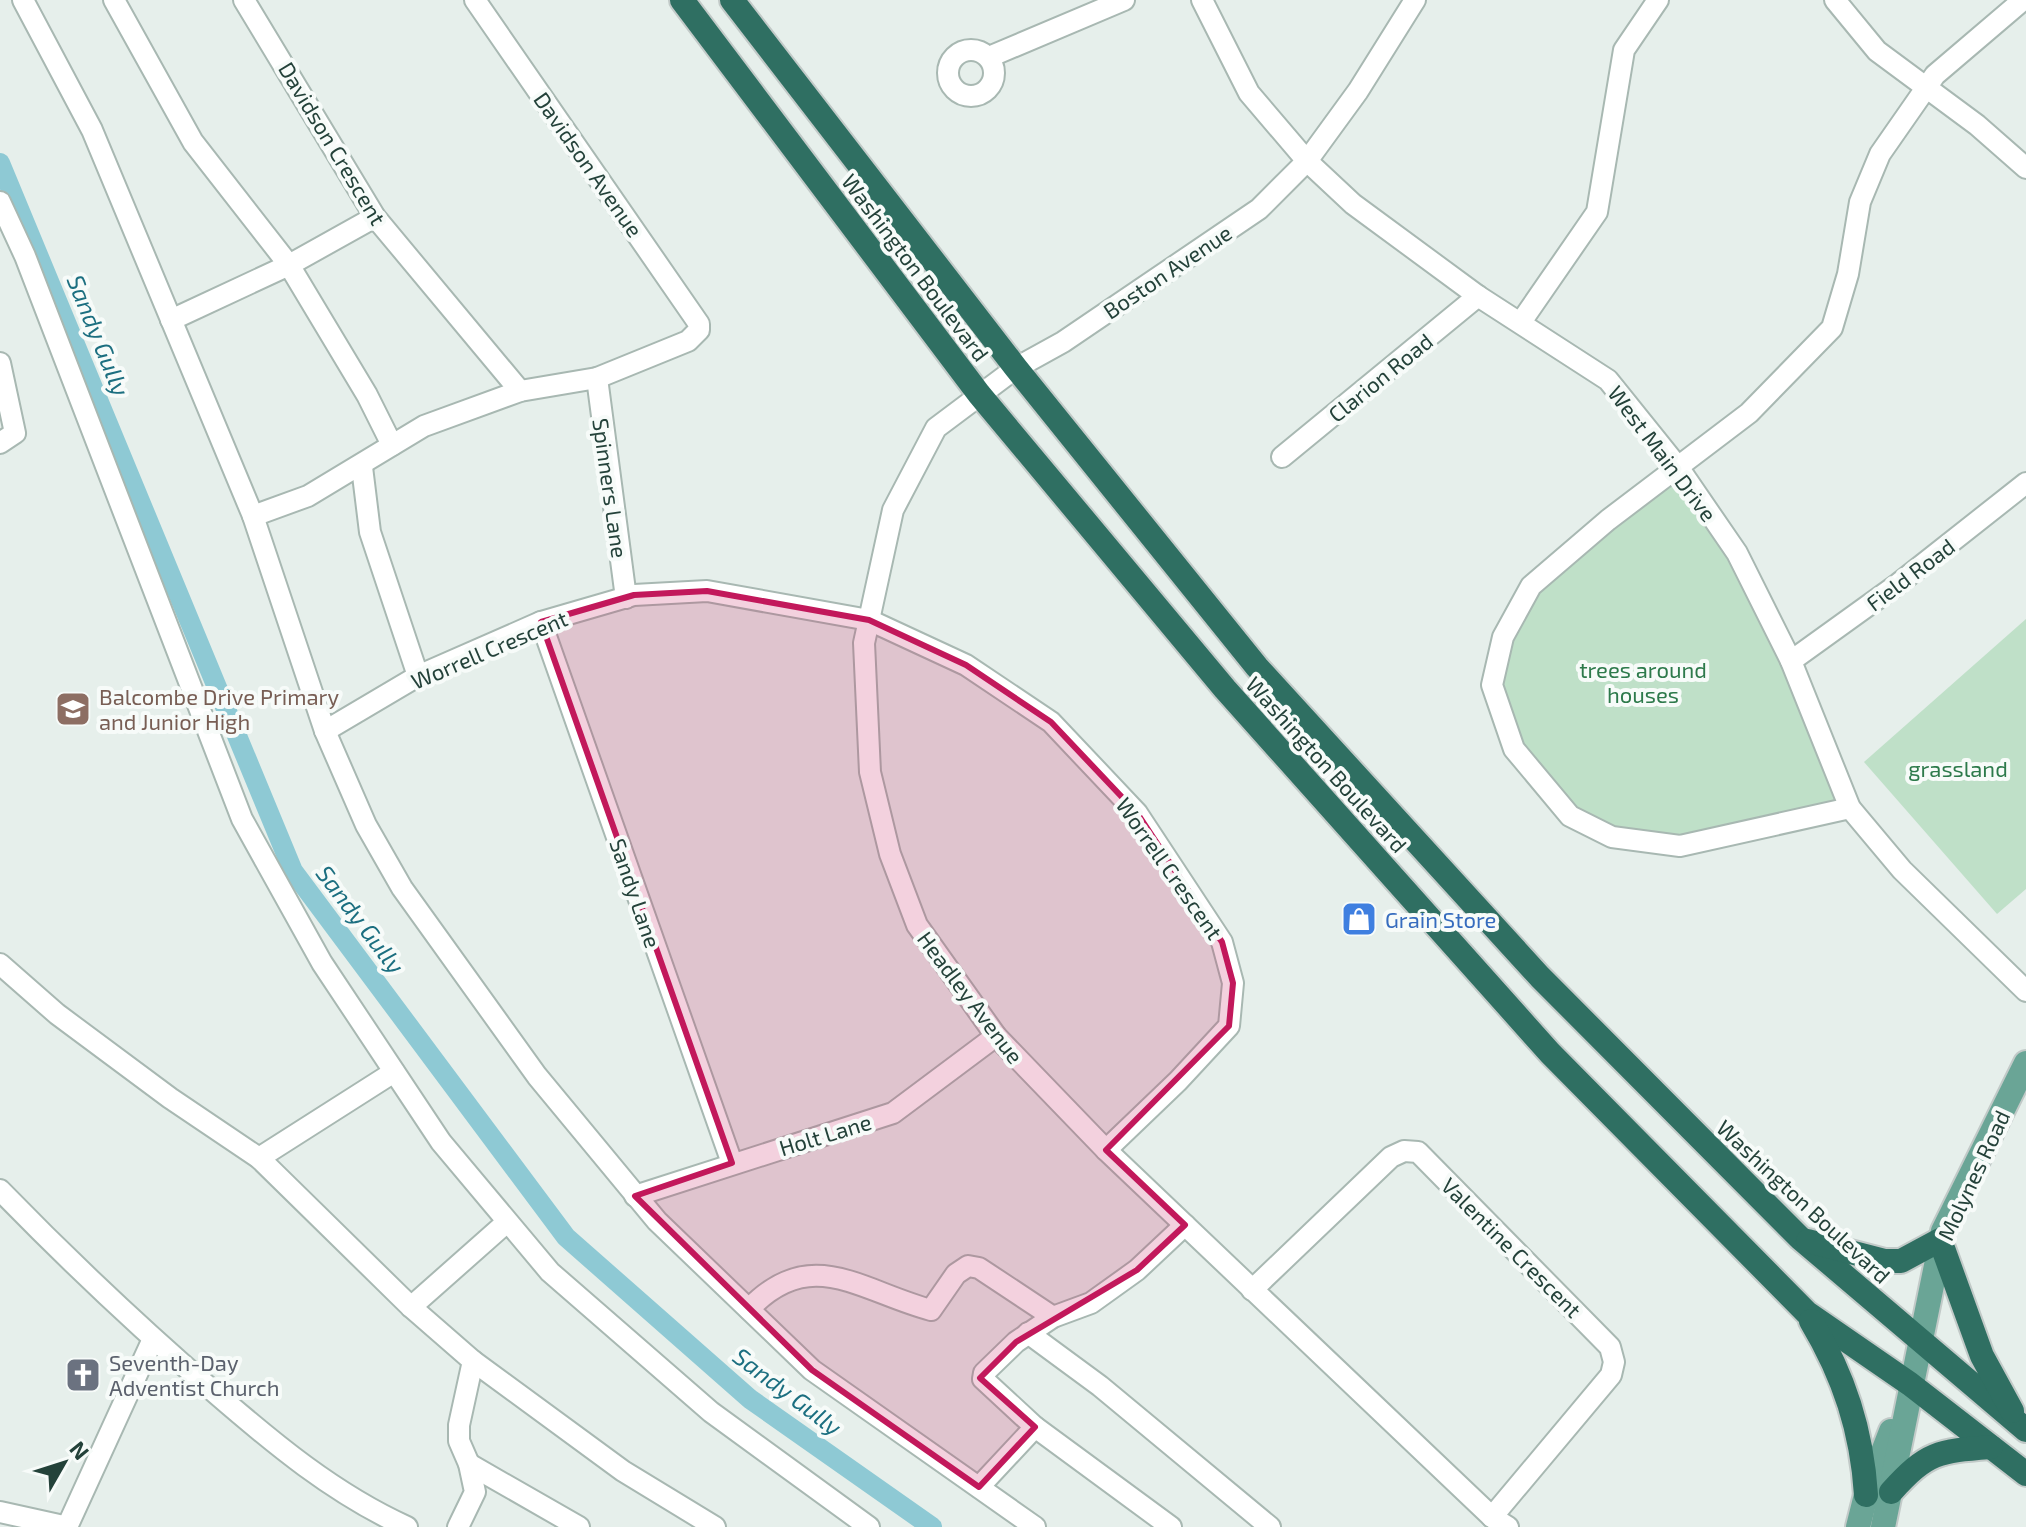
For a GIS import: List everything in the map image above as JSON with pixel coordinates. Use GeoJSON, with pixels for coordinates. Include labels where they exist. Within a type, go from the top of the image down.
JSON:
{"type":"FeatureCollection","features":[{"type":"Feature","properties":{"kind":"highway","name":"Washington Boulevard"},"geometry":{"type":"LineString","coordinates":[[682,0],[979,394],[1225,689],[1550,1053],[1807,1313],[1910,1384],[2026,1474]]}},
{"type":"Feature","properties":{"kind":"highway","name":"Washington Boulevard"},"geometry":{"type":"LineString","coordinates":[[732,0],[1016,368],[1257,667],[1540,977],[1800,1238],[2024,1428]]}},
{"type":"Feature","properties":{"kind":"highway"},"geometry":{"type":"LineString","coordinates":[[1800,1238],[1885,1261],[1901,1261],[1940,1240],[1982,1356],[2024,1428]]}},
{"type":"Feature","properties":{"kind":"highway"},"geometry":{"type":"LineString","coordinates":[[1807,1313],[1847,1394],[1862,1444],[1866,1495]]}},
{"type":"Feature","properties":{"kind":"highway"},"geometry":{"type":"LineString","coordinates":[[1891,1492],[1914,1468],[1940,1452],[1991,1447]]}},
{"type":"Feature","properties":{"kind":"main road","name":"Molynes Road"},"geometry":{"type":"LineString","coordinates":[[1883,1527],[1940,1240],[2026,1063]]}},
{"type":"Feature","properties":{"kind":"main road","name":"Molynes Road"},"geometry":{"type":"LineString","coordinates":[[1858,1527],[1866,1495],[1910,1384]]}},
{"type":"Feature","properties":{"kind":"street"},"geometry":{"type":"LineString","coordinates":[[23,0],[92,130],[253,516],[325,731],[366,825],[402,888],[537,1076],[635,1196],[812,1370],[1035,1527]]}},
{"type":"Feature","properties":{"kind":"street"},"geometry":{"type":"LineString","coordinates":[[114,0],[193,142],[289,265],[367,395],[392,445]]}},
{"type":"Feature","properties":{"kind":"street","name":"Davidson Crescent"},"geometry":{"type":"LineString","coordinates":[[244,0],[375,217],[520,391]]}},
{"type":"Feature","properties":{"kind":"street","name":"Davidson Avenue"},"geometry":{"type":"LineString","coordinates":[[475,0],[690,311],[699,330],[688,341],[597,378]]}},
{"type":"Feature","properties":{"kind":"street"},"geometry":{"type":"LineString","coordinates":[[989,57],[1124,0]]}},
{"type":"Feature","properties":{"kind":"street","name":"West Main Drive"},"geometry":{"type":"LineString","coordinates":[[1202,0],[1249,93],[1307,161],[1353,204],[1478,296],[1608,380],[1678,467],[1737,553],[1791,661],[1850,808],[1902,870],[2026,991]]}},
{"type":"Feature","properties":{"kind":"street","name":"Boston Avenue"},"geometry":{"type":"LineString","coordinates":[[1016,368],[1063,342],[1259,209],[1307,161],[1358,91],[1415,0]]}},
{"type":"Feature","properties":{"kind":"street"},"geometry":{"type":"LineString","coordinates":[[1521,322],[1597,212],[1624,50],[1658,0]]}},
{"type":"Feature","properties":{"kind":"street"},"geometry":{"type":"LineString","coordinates":[[1835,0],[1877,51],[1931,81],[2026,168]]}},
{"type":"Feature","properties":{"kind":"street"},"geometry":{"type":"LineString","coordinates":[[1850,808],[1680,846],[1612,837],[1570,816],[1514,749],[1492,685],[1503,637],[1531,586],[1749,413],[1832,328],[1848,274],[1860,202],[1880,154],[1931,81],[2023,0]]}},
{"type":"Feature","properties":{"kind":"street"},"geometry":{"type":"LineString","coordinates":[[0,202],[25,256],[242,819],[322,963],[441,1142],[550,1272],[711,1412],[869,1527]]}},
{"type":"Feature","properties":{"kind":"street"},"geometry":{"type":"LineString","coordinates":[[171,320],[289,265],[375,217]]}},
{"type":"Feature","properties":{"kind":"street","name":"Clarion Road"},"geometry":{"type":"LineString","coordinates":[[1282,457],[1478,296]]}},
{"type":"Feature","properties":{"kind":"street"},"geometry":{"type":"LineString","coordinates":[[0,363],[15,433],[0,443]]}},
{"type":"Feature","properties":{"kind":"street","name":"Headley Avenue"},"geometry":{"type":"LineString","coordinates":[[1016,368],[936,428],[893,510],[864,643],[870,772],[890,854],[917,925],[996,1036],[1106,1150],[1500,1522]]}},
{"type":"Feature","properties":{"kind":"street"},"geometry":{"type":"LineString","coordinates":[[253,516],[308,496],[362,467],[424,426],[520,391],[597,378]]}},
{"type":"Feature","properties":{"kind":"street","name":"Spinners Lane"},"geometry":{"type":"LineString","coordinates":[[597,378],[626,598]]}},
{"type":"Feature","properties":{"kind":"street"},"geometry":{"type":"LineString","coordinates":[[362,467],[370,532],[418,676]]}},
{"type":"Feature","properties":{"kind":"street","name":"Field Road"},"geometry":{"type":"LineString","coordinates":[[1791,661],[1898,584],[2026,483]]}},
{"type":"Feature","properties":{"kind":"street","name":"Worrell Crescent"},"geometry":{"type":"LineString","coordinates":[[325,731],[418,676],[541,622],[626,598],[707,591],[869,620],[966,665],[1051,722],[1137,813],[1222,942],[1233,983],[1229,1026],[1178,1081],[1106,1150]]}},
{"type":"Feature","properties":{"kind":"street","name":"Sandy Lane"},"geometry":{"type":"LineString","coordinates":[[541,622],[732,1163]]}},
{"type":"Feature","properties":{"kind":"street"},"geometry":{"type":"LineString","coordinates":[[0,964],[70,1024],[259,1158],[411,1307],[473,1361],[623,1471],[715,1527]]}},
{"type":"Feature","properties":{"kind":"street","name":"Holt Lane"},"geometry":{"type":"LineString","coordinates":[[635,1196],[893,1113],[996,1036]]}},
{"type":"Feature","properties":{"kind":"street"},"geometry":{"type":"LineString","coordinates":[[259,1158],[394,1072]]}},
{"type":"Feature","properties":{"kind":"street","name":"Valentine Crescent"},"geometry":{"type":"LineString","coordinates":[[1252,1290],[1391,1157],[1404,1151],[1418,1152],[1610,1347],[1614,1362],[1611,1375],[1500,1522]]}},
{"type":"Feature","properties":{"kind":"street"},"geometry":{"type":"LineString","coordinates":[[0,1190],[153,1339],[280,1449],[364,1508],[407,1527]]}},
{"type":"Feature","properties":{"kind":"street"},"geometry":{"type":"LineString","coordinates":[[411,1307],[507,1222]]}},
{"type":"Feature","properties":{"kind":"street"},"geometry":{"type":"LineString","coordinates":[[1171,1527],[1035,1427],[983,1379],[995,1361],[1028,1333],[1053,1317],[1091,1303],[1137,1270],[1185,1225]]}},
{"type":"Feature","properties":{"kind":"street"},"geometry":{"type":"LineString","coordinates":[[749,1309],[779,1282],[819,1274],[931,1310],[956,1274],[968,1266],[979,1268],[1053,1317]]}},
{"type":"Feature","properties":{"kind":"street"},"geometry":{"type":"LineString","coordinates":[[1028,1333],[1100,1386],[1270,1527]]}},
{"type":"Feature","properties":{"kind":"street"},"geometry":{"type":"LineString","coordinates":[[0,1512],[68,1527],[153,1339]]}},
{"type":"Feature","properties":{"kind":"street"},"geometry":{"type":"LineString","coordinates":[[458,1527],[475,1492],[469,1464],[459,1441],[459,1425],[473,1361]]}},
{"type":"Feature","properties":{"kind":"street"},"geometry":{"type":"LineString","coordinates":[[979,1487],[1035,1427]]}},
{"type":"Feature","properties":{"kind":"street"},"geometry":{"type":"LineString","coordinates":[[469,1464],[579,1527]]}},
{"type":"Feature","properties":{"kind":"highlighted area"},"geometry":{"type":"Polygon","coordinates":[[[707,591],[869,620],[966,665],[1051,722],[1137,813],[1222,942],[1233,983],[1229,1026],[1106,1150],[1185,1225],[1137,1270],[1016,1342],[980,1378],[1035,1427],[979,1487],[812,1370],[635,1196],[732,1163],[541,622],[634,595],[707,591]]]}},
{"type":"Feature","properties":{"kind":"green space","name":"trees around houses"},"geometry":{"type":"Polygon","coordinates":[[[1679,474],[1737,553],[1850,808],[1680,846],[1570,816],[1514,749],[1492,685],[1531,586],[1679,474]]]}},
{"type":"Feature","properties":{"kind":"green space","name":"grassland"},"geometry":{"type":"Polygon","coordinates":[[[2026,619],[2026,889],[1997,914],[1864,762],[2026,619]]]}},
{"type":"Feature","properties":{"kind":"waterway","name":"Sandy Gully"},"geometry":{"type":"LineString","coordinates":[[0,163],[293,871],[566,1237],[750,1399],[932,1527]]}},
{"type":"Feature","properties":{"kind":"place","name":"Balcombe Drive Primary and Junior High"},"geometry":{"type":"Point","coordinates":[73,709]}},
{"type":"Feature","properties":{"kind":"place","name":"Grain Store"},"geometry":{"type":"Point","coordinates":[1359,919]}},
{"type":"Feature","properties":{"kind":"place","name":"Seventh-Day Adventist Church"},"geometry":{"type":"Point","coordinates":[83,1375]}}]}
